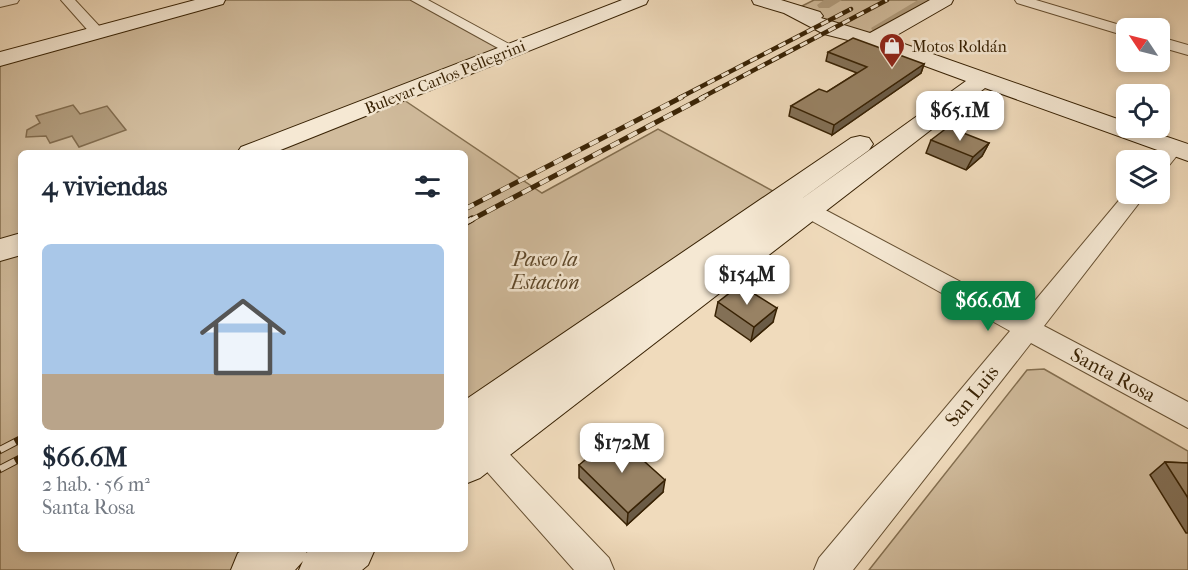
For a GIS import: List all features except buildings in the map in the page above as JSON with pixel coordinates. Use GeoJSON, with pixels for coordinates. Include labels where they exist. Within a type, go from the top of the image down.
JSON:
{"type":"FeatureCollection","features":[{"type":"Feature","properties":{"kind":"main road"},"geometry":{"type":"LineString","coordinates":[[0,58],[216,0]]}},
{"type":"Feature","properties":{"kind":"main road","name":"Bulevar Carlos Pellegrini"},"geometry":{"type":"LineString","coordinates":[[258,150],[639,0]]}},
{"type":"Feature","properties":{"kind":"main road"},"geometry":{"type":"LineString","coordinates":[[761,0],[792,11],[804,19],[857,31],[873,40],[972,76],[1173,155]]}},
{"type":"Feature","properties":{"kind":"main road"},"geometry":{"type":"LineString","coordinates":[[873,40],[944,0]]}},
{"type":"Feature","properties":{"kind":"main road"},"geometry":{"type":"LineString","coordinates":[[470,441],[972,76]]}},
{"type":"Feature","properties":{"kind":"main road"},"geometry":{"type":"LineString","coordinates":[[0,251],[18,244]]}},
{"type":"Feature","properties":{"kind":"main road"},"geometry":{"type":"LineString","coordinates":[[255,570],[281,552]]}},
{"type":"Feature","properties":{"kind":"main road"},"geometry":{"type":"LineString","coordinates":[[323,570],[348,552]]}},
{"type":"Feature","properties":{"kind":"street"},"geometry":{"type":"LineString","coordinates":[[0,3],[12,0]]}},
{"type":"Feature","properties":{"kind":"street"},"geometry":{"type":"LineString","coordinates":[[68,0],[97,32]]}},
{"type":"Feature","properties":{"kind":"street"},"geometry":{"type":"LineString","coordinates":[[418,0],[512,50]]}},
{"type":"Feature","properties":{"kind":"street"},"geometry":{"type":"LineString","coordinates":[[1022,0],[1116,29]]}},
{"type":"Feature","properties":{"kind":"street"},"geometry":{"type":"LineString","coordinates":[[1170,45],[1188,50]]}},
{"type":"Feature","properties":{"kind":"street","name":"Santa Rosa"},"geometry":{"type":"LineString","coordinates":[[796,203],[1188,416]]}},
{"type":"Feature","properties":{"kind":"street","name":"San Luis"},"geometry":{"type":"LineString","coordinates":[[831,570],[1128,204]]}},
{"type":"Feature","properties":{"kind":"street"},"geometry":{"type":"LineString","coordinates":[[470,441],[597,570]]}},
{"type":"Feature","properties":{"kind":"green space","name":"Paseo la Estacion"},"geometry":{"type":"Polygon","coordinates":[[[216,0],[418,0],[512,50],[398,96],[542,193],[658,129],[784,197],[468,420],[468,150],[18,150],[18,552],[281,552],[255,570],[0,570],[0,59],[216,0]]]}},
{"type":"Feature","properties":{"kind":"green space"},"geometry":{"type":"Polygon","coordinates":[[[814,0],[944,0],[873,40],[792,11],[814,0]]]}},
{"type":"Feature","properties":{"kind":"green space"},"geometry":{"type":"Polygon","coordinates":[[[1044,369],[1188,451],[1188,570],[869,570],[1027,370],[1044,369]]]}},
{"type":"Feature","properties":{"kind":"shaded area"},"geometry":{"type":"Polygon","coordinates":[[[73,105],[80,114],[107,106],[126,130],[79,147],[72,136],[50,143],[46,136],[26,137],[27,130],[40,123],[36,116],[73,105]]]}},
{"type":"Feature","properties":{"kind":"waterway"},"geometry":{"type":"LineString","coordinates":[[824,5],[835,0]]}},
{"type":"Feature","properties":{"kind":"waterway"},"geometry":{"type":"LineString","coordinates":[[878,28],[928,0]]}},
{"type":"Feature","properties":{"kind":"railway"},"geometry":{"type":"LineString","coordinates":[[701,98],[887,0]]}},
{"type":"Feature","properties":{"kind":"railway"},"geometry":{"type":"LineString","coordinates":[[679,98],[851,9]]}},
{"type":"Feature","properties":{"kind":"railway"},"geometry":{"type":"LineString","coordinates":[[468,207],[682,97]]}},
{"type":"Feature","properties":{"kind":"railway"},"geometry":{"type":"LineString","coordinates":[[469,221],[704,97]]}},
{"type":"Feature","properties":{"kind":"railway"},"geometry":{"type":"LineString","coordinates":[[468,221],[472,219]]}},
{"type":"Feature","properties":{"kind":"railway"},"geometry":{"type":"LineString","coordinates":[[0,450],[18,441]]}},
{"type":"Feature","properties":{"kind":"railway"},"geometry":{"type":"LineString","coordinates":[[0,469],[18,460]]}},
{"type":"Feature","properties":{"kind":"place","name":"Motos Roldán"},"geometry":{"type":"Point","coordinates":[892,69]}}]}
